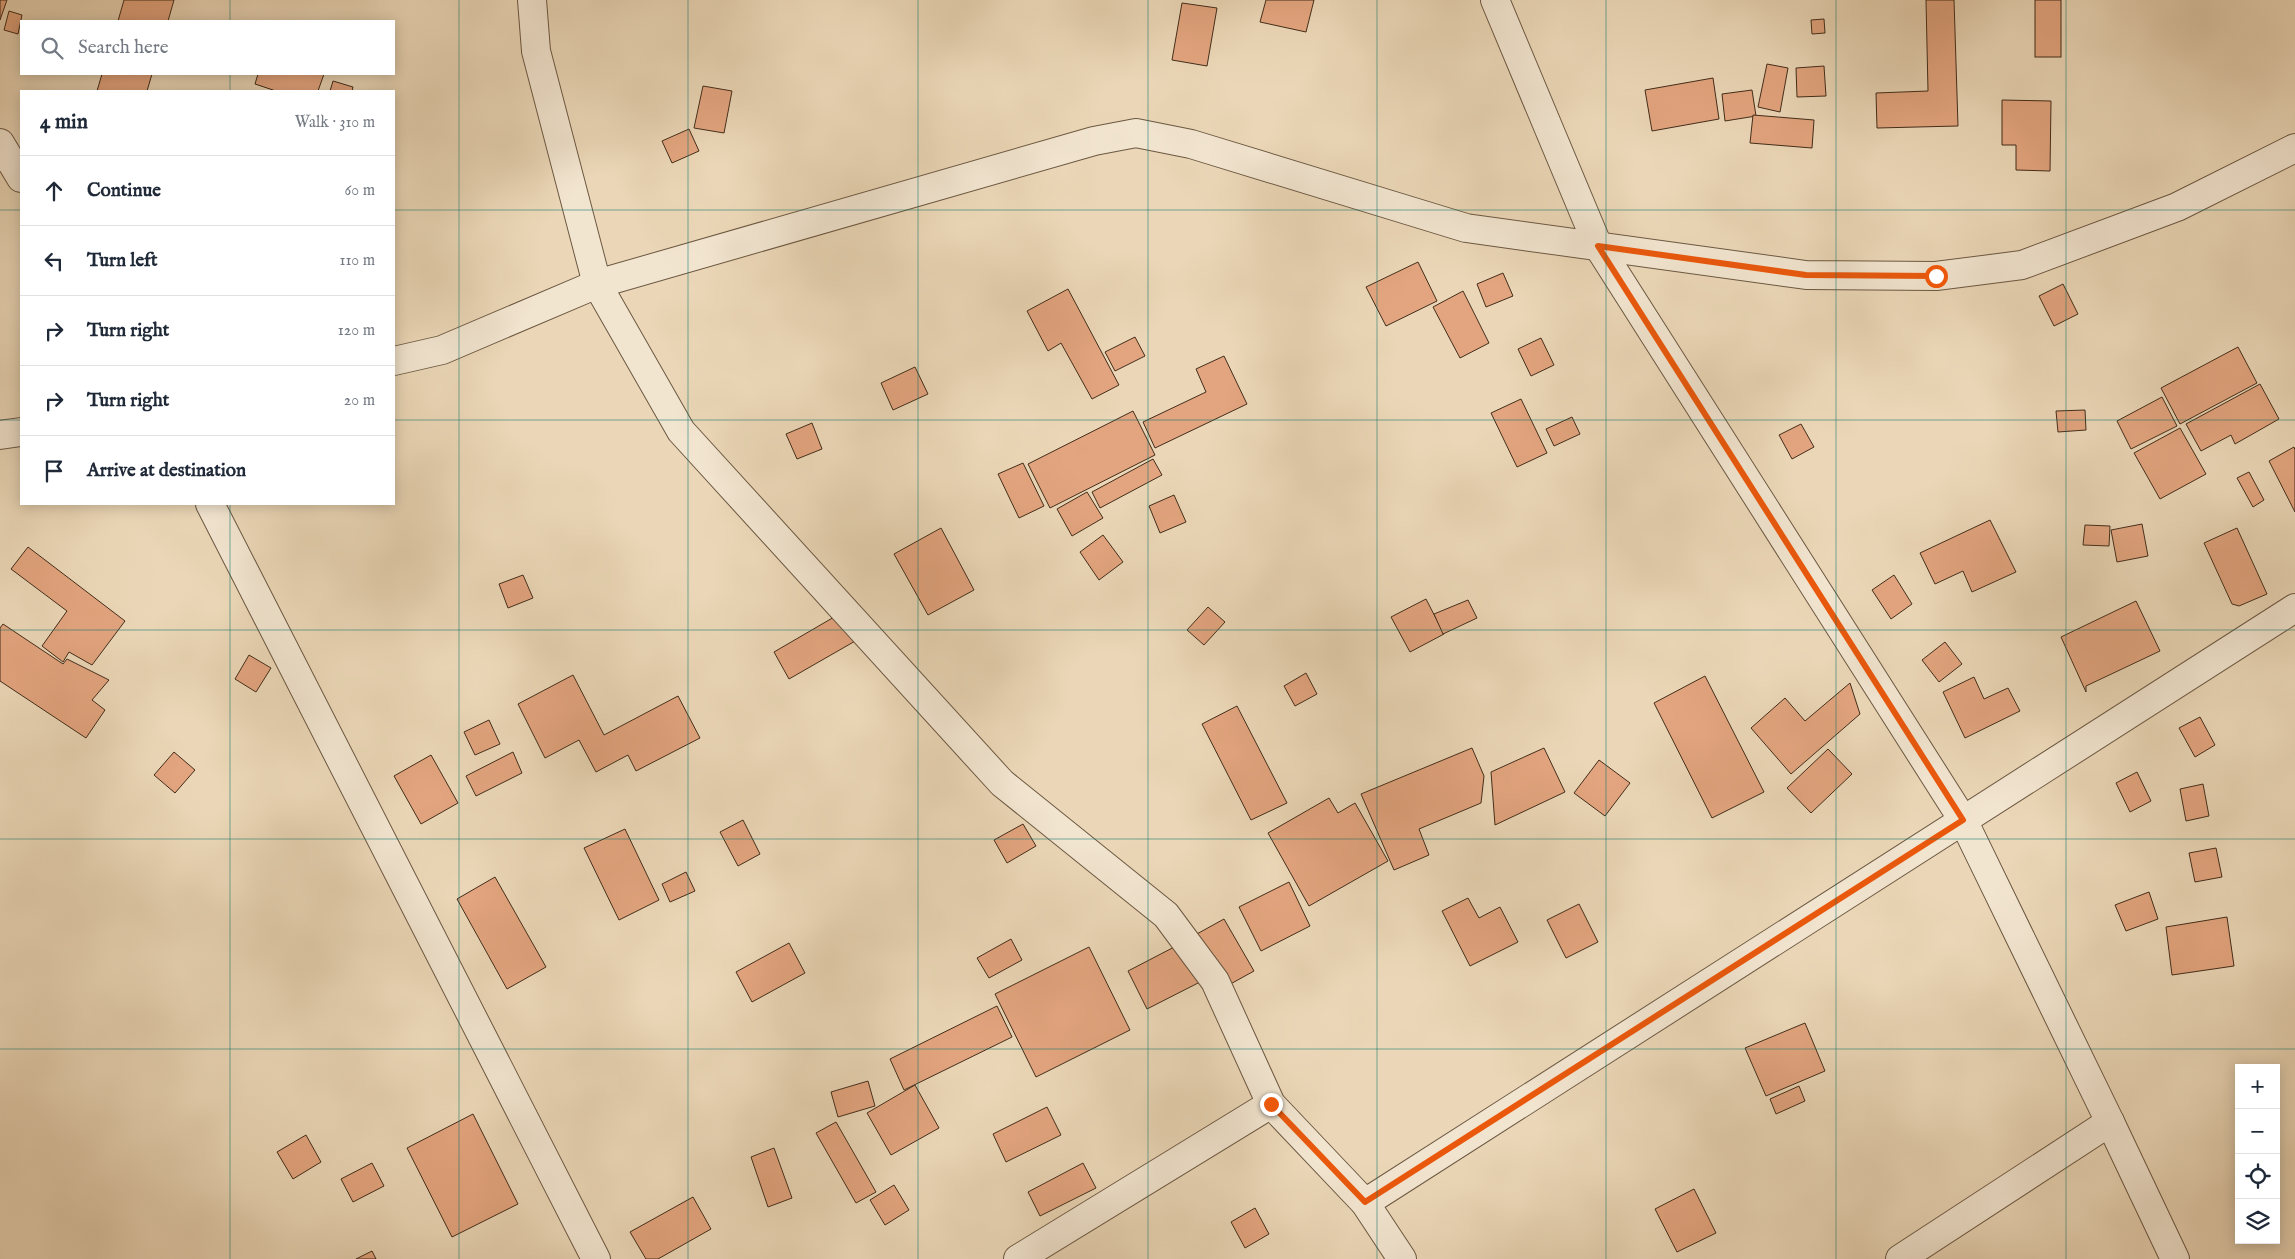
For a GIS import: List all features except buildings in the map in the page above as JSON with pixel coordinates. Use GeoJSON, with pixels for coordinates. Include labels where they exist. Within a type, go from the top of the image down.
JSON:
{"type":"FeatureCollection","features":[{"type":"Feature","properties":{"kind":"street"},"geometry":{"type":"LineString","coordinates":[[532,0],[536,51],[598,284],[681,431],[1002,783],[1166,915],[1215,981],[1271,1104],[1365,1202],[1402,1259]]}},
{"type":"Feature","properties":{"kind":"street"},"geometry":{"type":"LineString","coordinates":[[1495,0],[1598,246],[1963,820],[2175,1259]]}},
{"type":"Feature","properties":{"kind":"street"},"geometry":{"type":"LineString","coordinates":[[395,361],[442,350],[598,284],[1094,141],[1136,132],[1190,144],[1466,228],[1806,275],[1936,276],[2022,264],[2177,207],[2295,148]]}},
{"type":"Feature","properties":{"kind":"street"},"geometry":{"type":"LineString","coordinates":[[0,143],[20,176]]}},
{"type":"Feature","properties":{"kind":"street"},"geometry":{"type":"LineString","coordinates":[[0,435],[20,432]]}},
{"type":"Feature","properties":{"kind":"street"},"geometry":{"type":"LineString","coordinates":[[211,505],[596,1259]]}},
{"type":"Feature","properties":{"kind":"street"},"geometry":{"type":"LineString","coordinates":[[1365,1202],[2295,608]]}},
{"type":"Feature","properties":{"kind":"street"},"geometry":{"type":"LineString","coordinates":[[1018,1259],[1271,1104]]}},
{"type":"Feature","properties":{"kind":"street"},"geometry":{"type":"LineString","coordinates":[[1900,1259],[2110,1122]]}},
{"type":"Feature","properties":{"kind":"route"},"geometry":{"type":"LineString","coordinates":[[1271,1104],[1365,1202],[1963,820],[1598,246],[1806,275],[1936,276]]}}]}
